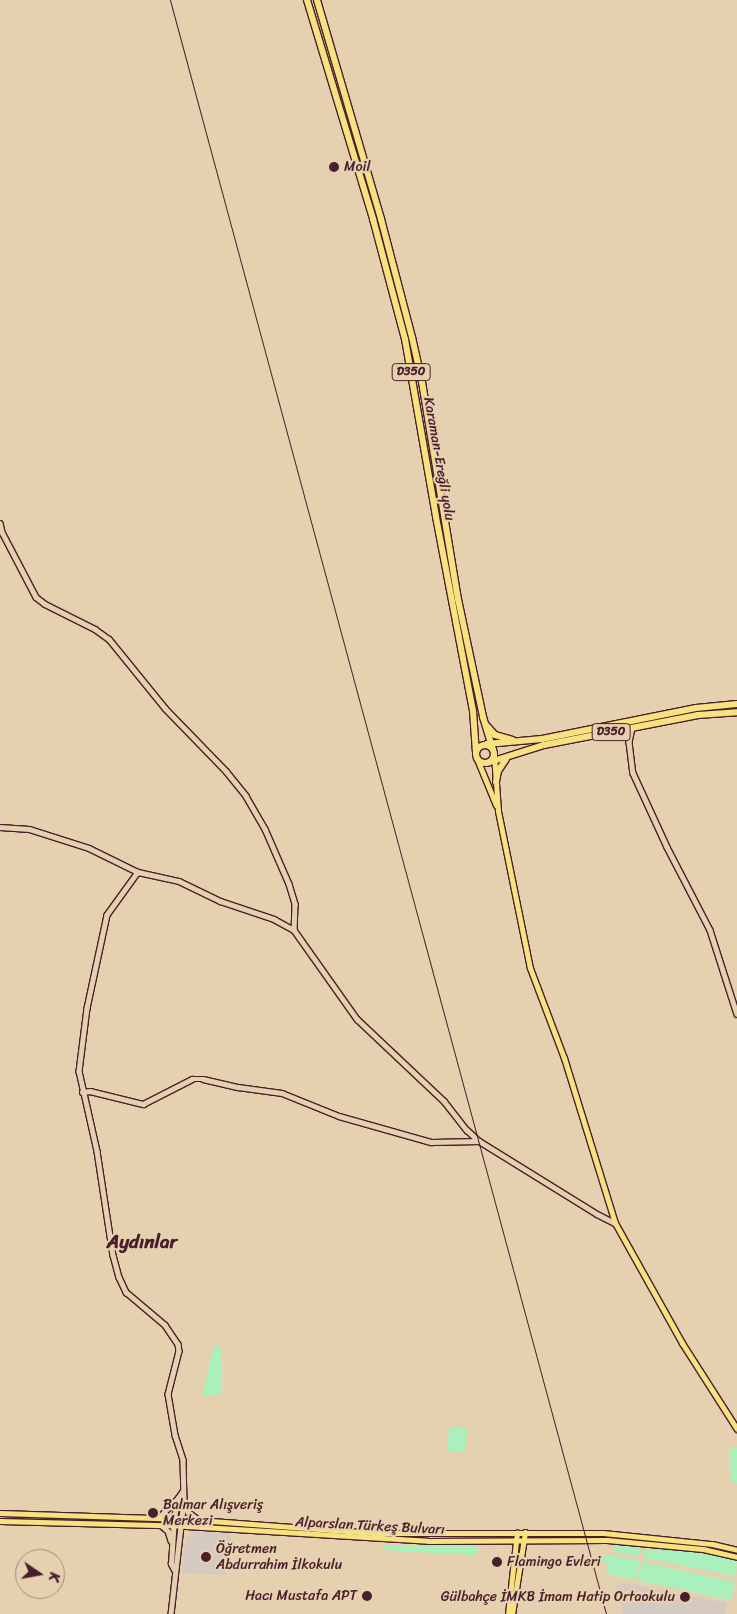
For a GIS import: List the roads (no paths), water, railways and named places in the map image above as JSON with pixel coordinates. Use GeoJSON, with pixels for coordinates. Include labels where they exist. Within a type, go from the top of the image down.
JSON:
{"type":"FeatureCollection","features":[{"type":"Feature","properties":{"kind":"highway","name":"Karaman-Ereğli yolu"},"geometry":{"type":"LineString","coordinates":[[307,0],[373,219],[405,339],[436,517],[473,711],[477,756]]}},
{"type":"Feature","properties":{"kind":"highway","name":"Karaman-Ereğli yolu"},"geometry":{"type":"LineString","coordinates":[[317,0],[381,219],[414,344],[456,590],[492,751]]}},
{"type":"Feature","properties":{"kind":"highway","name":"D350"},"geometry":{"type":"LineString","coordinates":[[483,717],[495,735],[510,740],[526,741],[696,708],[737,704]]}},
{"type":"Feature","properties":{"kind":"highway","name":"D350"},"geometry":{"type":"LineString","coordinates":[[477,756],[487,763],[492,751],[514,754],[544,745],[698,715],[737,712]]}},
{"type":"Feature","properties":{"kind":"highway"},"geometry":{"type":"LineString","coordinates":[[477,756],[479,746],[492,751],[526,741]]}},
{"type":"Feature","properties":{"kind":"highway"},"geometry":{"type":"LineString","coordinates":[[496,782],[501,765],[514,754]]}},
{"type":"Feature","properties":{"kind":"main road"},"geometry":{"type":"LineString","coordinates":[[492,751],[498,811],[530,968],[559,1043],[615,1223],[682,1343],[737,1429]]}},
{"type":"Feature","properties":{"kind":"main road"},"geometry":{"type":"LineString","coordinates":[[477,756],[498,811]]}},
{"type":"Feature","properties":{"kind":"main road","name":"Alparslan Türkeş Bulvarı"},"geometry":{"type":"LineString","coordinates":[[0,1513],[174,1518],[373,1534],[604,1532],[712,1544],[737,1550]]}},
{"type":"Feature","properties":{"kind":"main road","name":"Alparslan Türkeş Bulvarı"},"geometry":{"type":"LineString","coordinates":[[0,1521],[188,1526],[428,1541],[524,1542],[607,1540],[703,1550],[737,1556]]}},
{"type":"Feature","properties":{"kind":"main road"},"geometry":{"type":"LineString","coordinates":[[508,1614],[517,1532]]}},
{"type":"Feature","properties":{"kind":"main road"},"geometry":{"type":"LineString","coordinates":[[512,1614],[524,1532]]}},
{"type":"Feature","properties":{"kind":"street"},"geometry":{"type":"LineString","coordinates":[[0,523],[2,532],[36,597],[45,604],[96,629],[109,639],[165,708],[226,772],[246,796],[265,829],[289,884],[295,904],[294,930]]}},
{"type":"Feature","properties":{"kind":"street"},"geometry":{"type":"LineString","coordinates":[[0,538],[2,532]]}},
{"type":"Feature","properties":{"kind":"street"},"geometry":{"type":"LineString","coordinates":[[632,728],[629,742],[633,773],[666,847],[710,930],[737,1014]]}},
{"type":"Feature","properties":{"kind":"street"},"geometry":{"type":"LineString","coordinates":[[0,827],[29,829],[89,848],[138,872],[179,881],[220,901],[274,919],[294,930],[357,1018],[444,1101],[466,1130],[478,1141],[597,1214],[615,1223]]}},
{"type":"Feature","properties":{"kind":"street"},"geometry":{"type":"LineString","coordinates":[[138,872],[107,915],[87,1008],[78,1071],[94,1133],[113,1255],[119,1277],[126,1292],[165,1325],[178,1344],[179,1351],[168,1394],[175,1435],[183,1460],[183,1491],[174,1518],[172,1551],[174,1570]]}},
{"type":"Feature","properties":{"kind":"street"},"geometry":{"type":"LineString","coordinates":[[82,1092],[90,1090],[143,1104],[192,1079],[203,1079],[238,1087],[282,1093],[339,1116],[431,1142],[478,1141]]}},
{"type":"Feature","properties":{"kind":"street"},"geometry":{"type":"LineString","coordinates":[[158,1518],[181,1499]]}},
{"type":"Feature","properties":{"kind":"street"},"geometry":{"type":"LineString","coordinates":[[170,1614],[174,1570],[182,1519],[181,1499]]}},
{"type":"Feature","properties":{"kind":"street"},"geometry":{"type":"LineString","coordinates":[[181,1499],[188,1512],[199,1520]]}},
{"type":"Feature","properties":{"kind":"street"},"geometry":{"type":"LineString","coordinates":[[162,1526],[168,1531],[172,1551]]}},
{"type":"Feature","properties":{"kind":"street"},"geometry":{"type":"LineString","coordinates":[[179,1540],[188,1526]]}},
{"type":"Feature","properties":{"kind":"railway"},"geometry":{"type":"LineString","coordinates":[[170,0],[606,1614]]}},
{"type":"Feature","properties":{"kind":"place","name":"Moil"},"geometry":{"type":"Point","coordinates":[334,167]}},
{"type":"Feature","properties":{"kind":"place","name":"Balmar Alışveriş Merkezi"},"geometry":{"type":"Point","coordinates":[153,1513]}},
{"type":"Feature","properties":{"kind":"place","name":"Öğretmen Abdurrahim İlkokulu"},"geometry":{"type":"Point","coordinates":[206,1557]}},
{"type":"Feature","properties":{"kind":"place","name":"Flamingo Evleri"},"geometry":{"type":"Point","coordinates":[497,1562]}},
{"type":"Feature","properties":{"kind":"place","name":"Hacı Mustafa APT"},"geometry":{"type":"Point","coordinates":[367,1596]}},
{"type":"Feature","properties":{"kind":"place","name":"Gülbahçe İMKB İmam Hatip Ortaokulu"},"geometry":{"type":"Point","coordinates":[685,1597]}},
{"type":"Feature","properties":{"kind":"district","name":"Aydınlar"},"geometry":{"type":"Point","coordinates":[142,1242]}}]}
